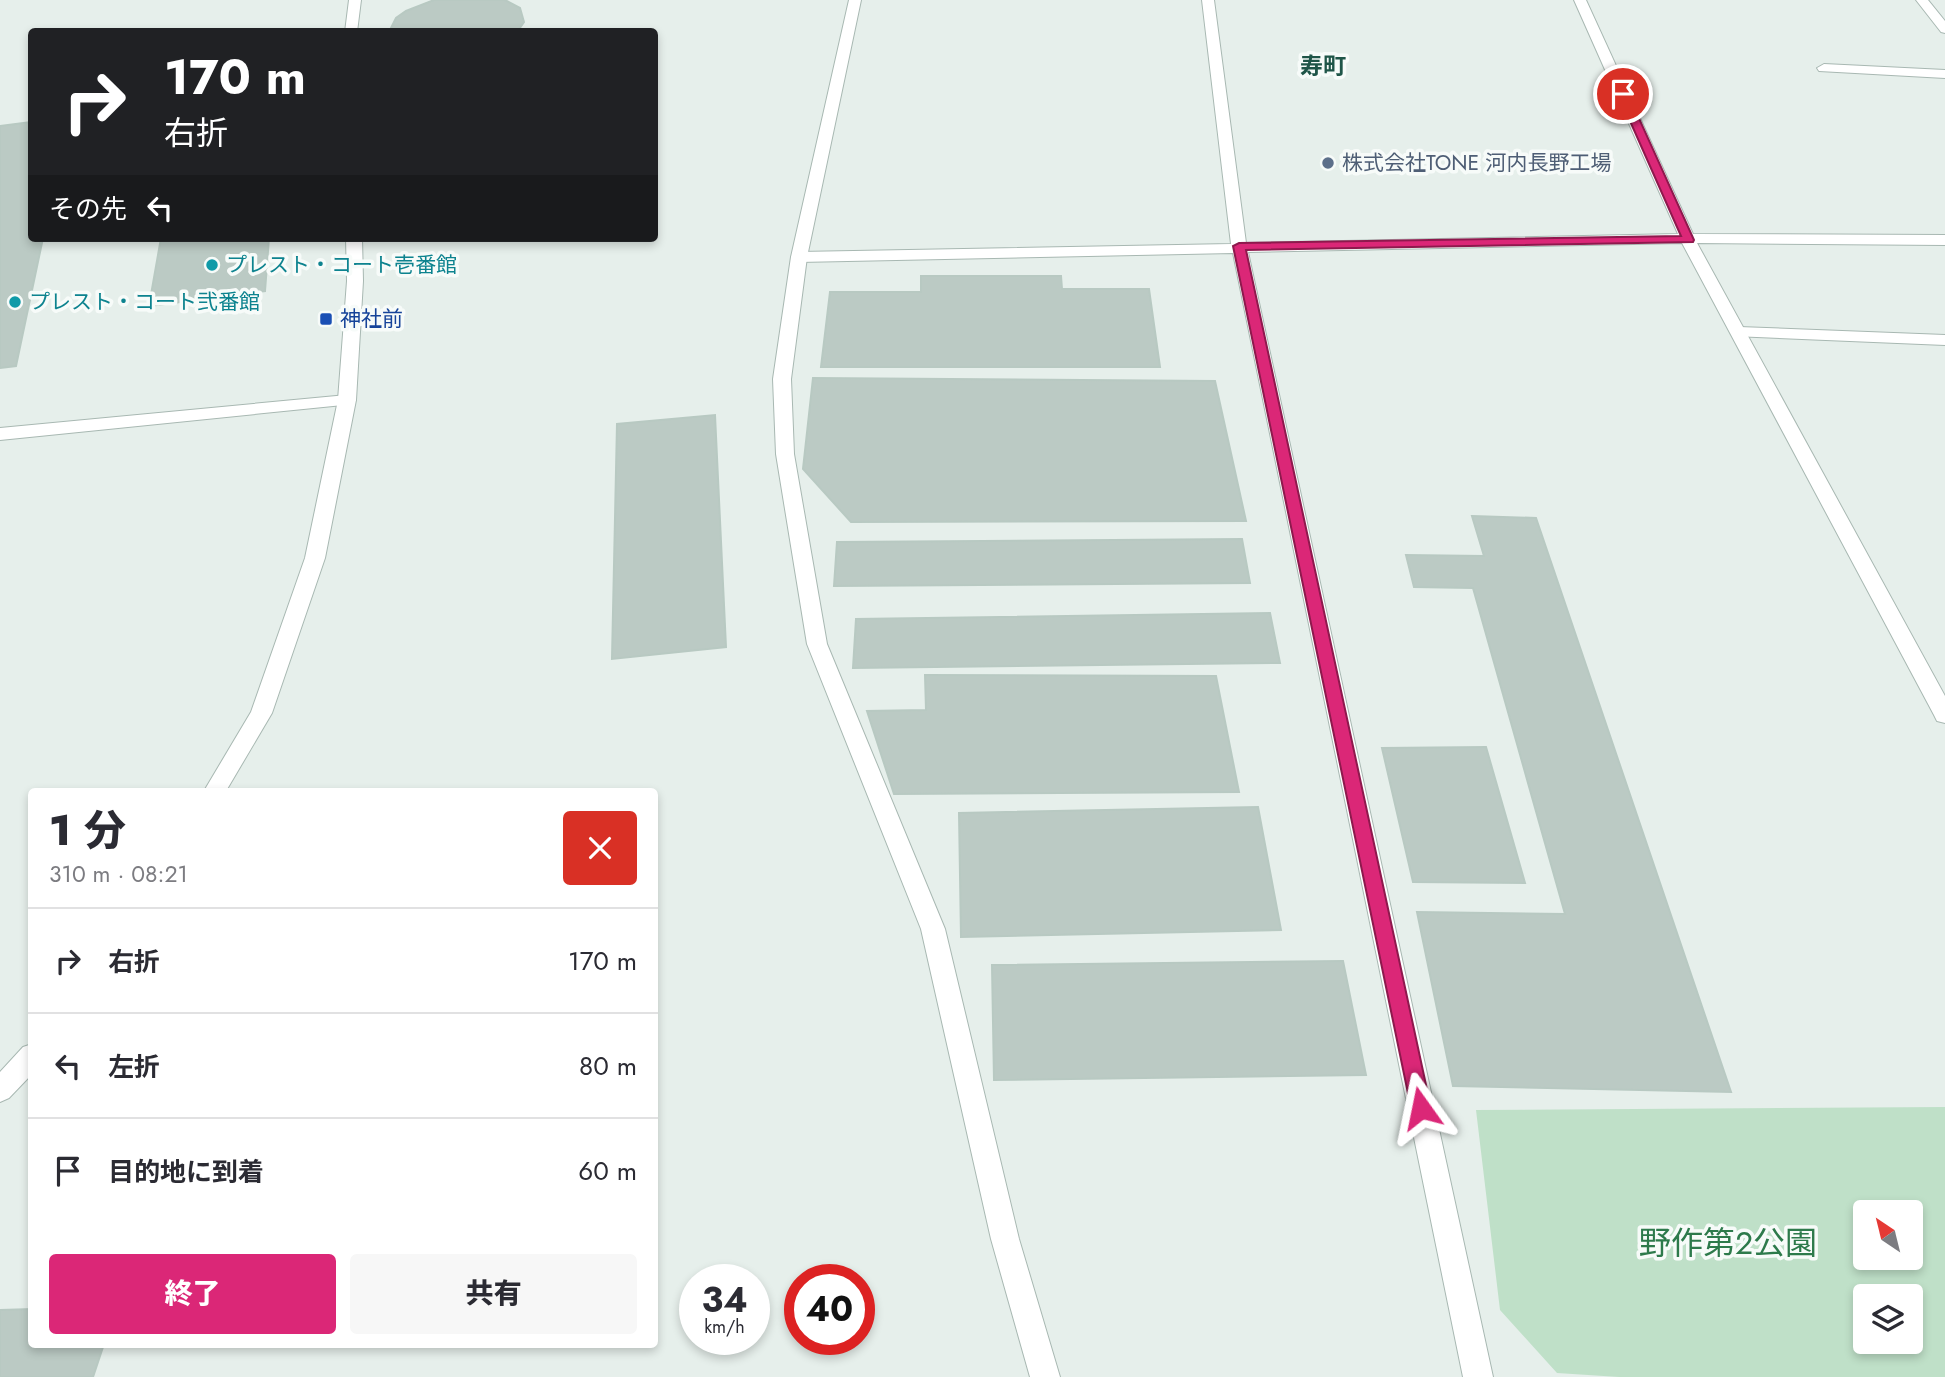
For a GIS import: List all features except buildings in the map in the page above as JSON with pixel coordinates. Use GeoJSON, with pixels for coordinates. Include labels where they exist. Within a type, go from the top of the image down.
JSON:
{"type":"FeatureCollection","features":[{"type":"Feature","properties":{"kind":"street"},"geometry":{"type":"LineString","coordinates":[[352,28],[355,0]]}},
{"type":"Feature","properties":{"kind":"street"},"geometry":{"type":"LineString","coordinates":[[855,0],[799,257],[782,379],[785,454],[817,644],[933,929],[1005,1239],[1045,1377]]}},
{"type":"Feature","properties":{"kind":"street"},"geometry":{"type":"LineString","coordinates":[[1208,0],[1239,246],[1478,1377]]}},
{"type":"Feature","properties":{"kind":"street"},"geometry":{"type":"LineString","coordinates":[[1580,0],[1689,240],[1945,715]]}},
{"type":"Feature","properties":{"kind":"street"},"geometry":{"type":"LineString","coordinates":[[1922,0],[1945,29]]}},
{"type":"Feature","properties":{"kind":"street"},"geometry":{"type":"LineString","coordinates":[[1824,68],[1945,74]]}},
{"type":"Feature","properties":{"kind":"street"},"geometry":{"type":"LineString","coordinates":[[799,257],[1774,237],[1945,240]]}},
{"type":"Feature","properties":{"kind":"street"},"geometry":{"type":"LineString","coordinates":[[217,788],[261,713],[315,558],[347,400],[355,281],[354,242]]}},
{"type":"Feature","properties":{"kind":"street"},"geometry":{"type":"LineString","coordinates":[[1739,332],[1945,340]]}},
{"type":"Feature","properties":{"kind":"street"},"geometry":{"type":"LineString","coordinates":[[0,434],[347,400]]}},
{"type":"Feature","properties":{"kind":"street"},"geometry":{"type":"LineString","coordinates":[[0,1090],[28,1059]]}},
{"type":"Feature","properties":{"kind":"green space","name":"野作第2公園"},"geometry":{"type":"Polygon","coordinates":[[[1945,1107],[1945,1377],[1619,1377],[1557,1373],[1500,1310],[1476,1110],[1945,1107]]]}},
{"type":"Feature","properties":{"kind":"place","name":"株式会社TONE 河内長野工場"},"geometry":{"type":"Point","coordinates":[1328,163]}},
{"type":"Feature","properties":{"kind":"place","name":"プレスト・コート壱番館"},"geometry":{"type":"Point","coordinates":[212,265]}},
{"type":"Feature","properties":{"kind":"place","name":"プレスト・コート弐番館"},"geometry":{"type":"Point","coordinates":[15,302]}},
{"type":"Feature","properties":{"kind":"place","name":"神社前"},"geometry":{"type":"Point","coordinates":[326,319]}},
{"type":"Feature","properties":{"kind":"district","name":"寿町"},"geometry":{"type":"Point","coordinates":[1323,66]}},
{"type":"Feature","properties":{"kind":"route"},"geometry":{"type":"LineString","coordinates":[[1421,1108],[1239,246],[1689,240],[1623,94]]}}]}
